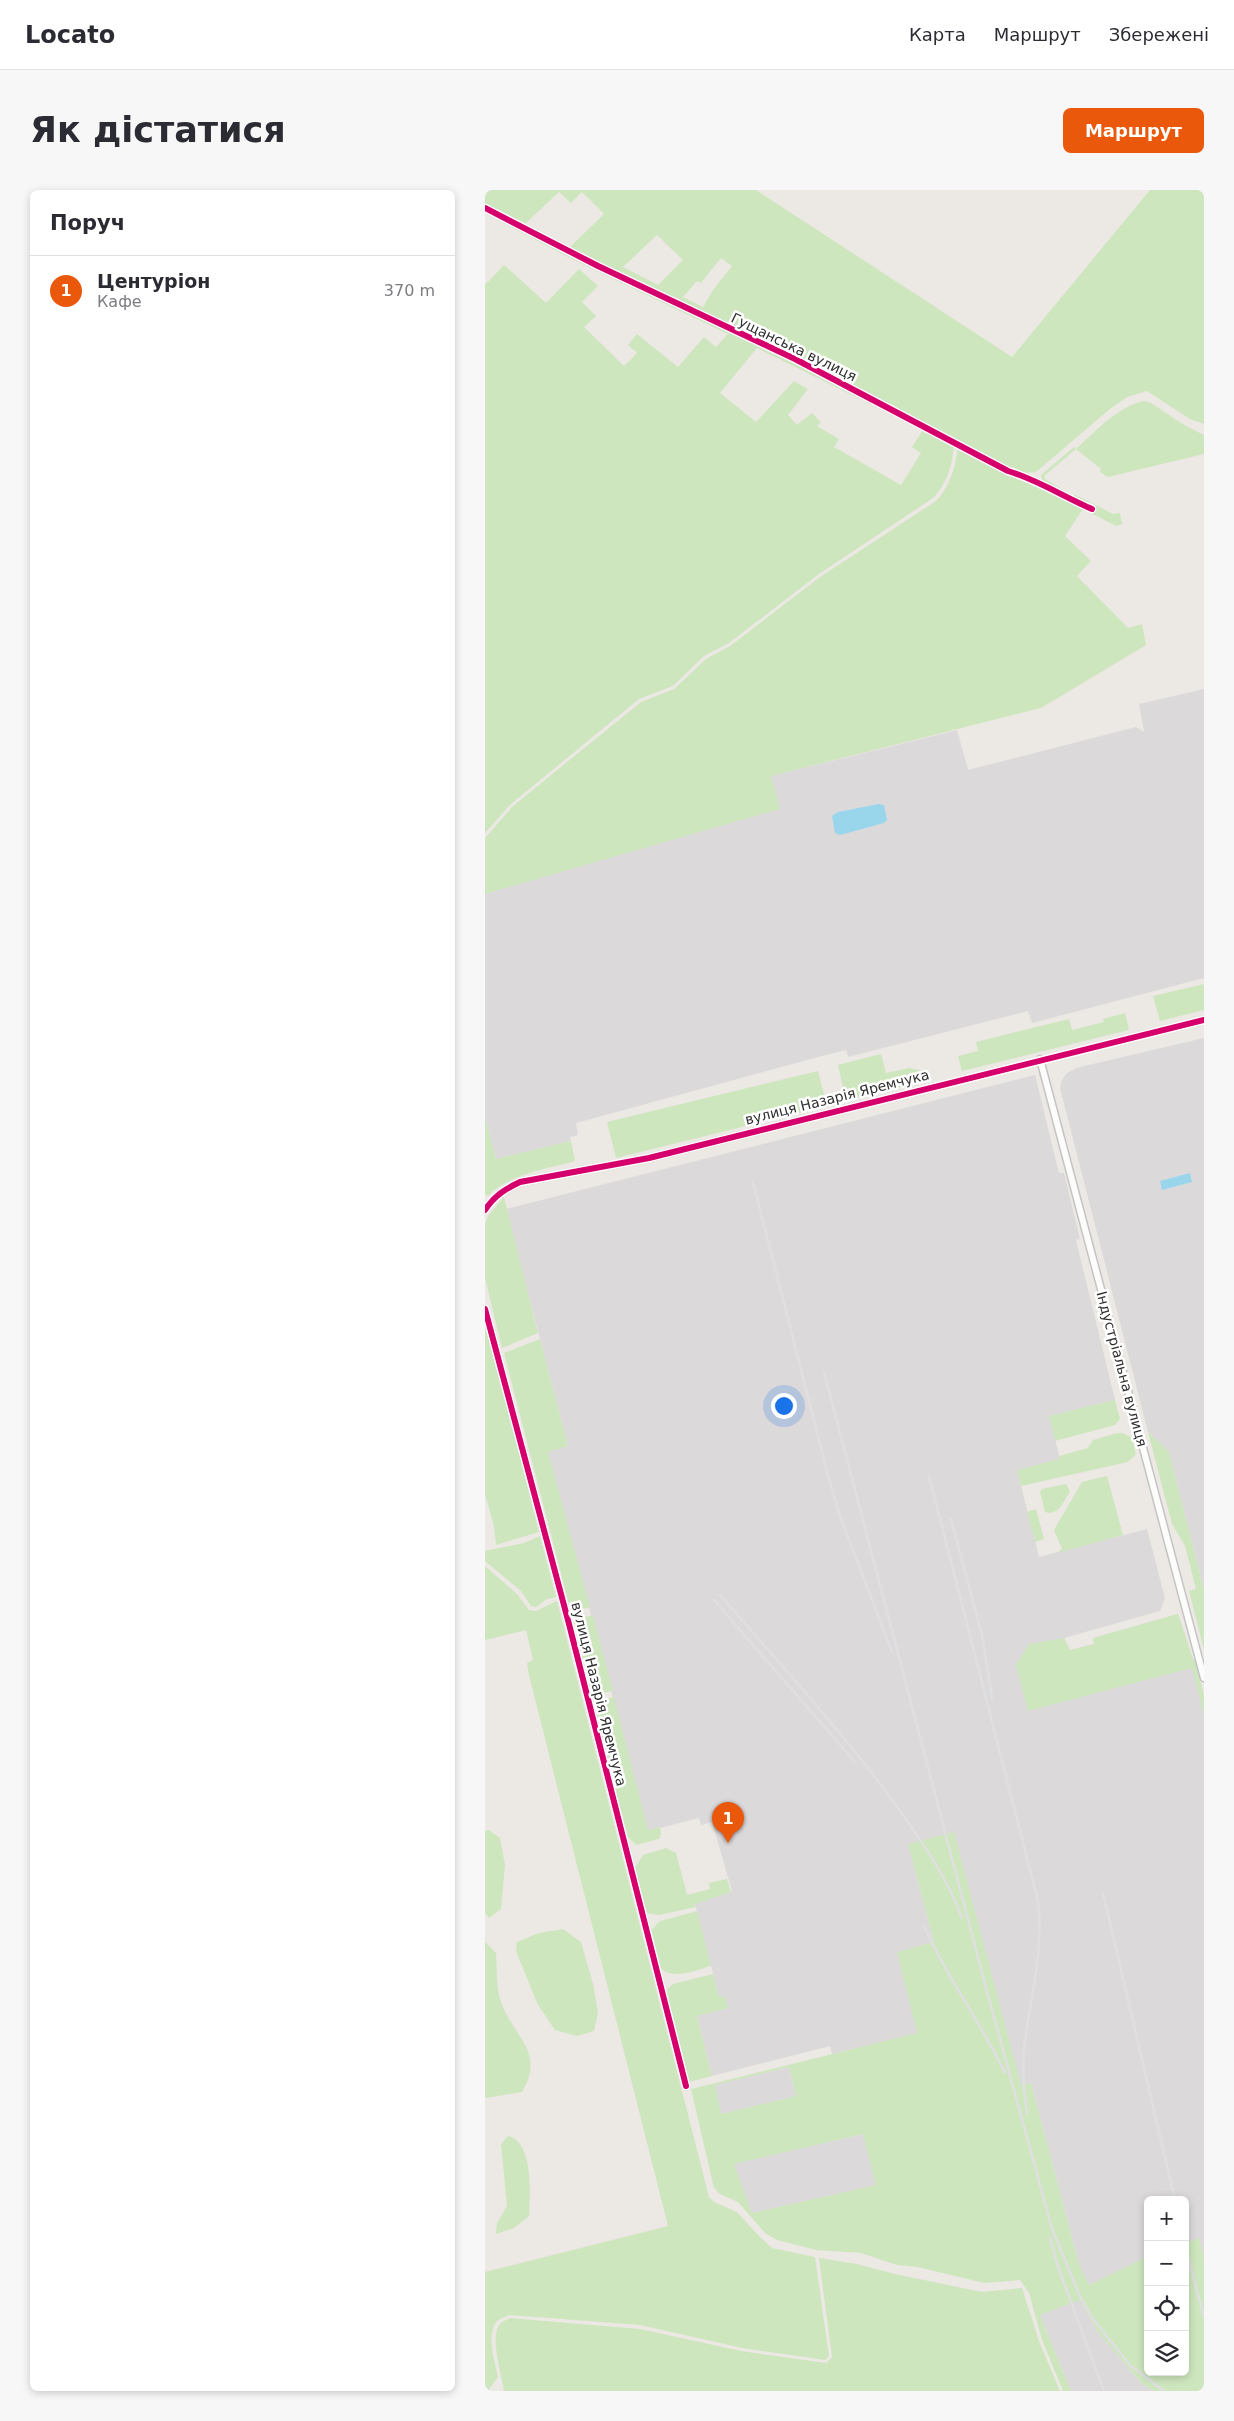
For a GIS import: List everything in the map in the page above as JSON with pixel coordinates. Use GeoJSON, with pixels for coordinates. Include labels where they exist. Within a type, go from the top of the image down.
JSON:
{"type":"FeatureCollection","features":[{"type":"Feature","properties":{"kind":"street","name":"Гущанська вулиця"},"geometry":{"type":"LineString","coordinates":[[485,208],[616,274],[795,359],[1008,471],[1032,478],[1056,493],[1092,509]]}},
{"type":"Feature","properties":{"kind":"street","name":"вулиця Назарія Яремчука"},"geometry":{"type":"LineString","coordinates":[[485,1210],[492,1200],[505,1189],[520,1182],[649,1158],[1040,1059],[1204,1020]]}},
{"type":"Feature","properties":{"kind":"street","name":"Індустріальна вулиця"},"geometry":{"type":"LineString","coordinates":[[1040,1059],[1204,1678]]}},
{"type":"Feature","properties":{"kind":"street","name":"вулиця Назарія Яремчука"},"geometry":{"type":"LineString","coordinates":[[485,1309],[569,1624],[686,2086]]}},
{"type":"Feature","properties":{"kind":"shaded area"},"geometry":{"type":"Polygon","coordinates":[[[1204,689],[1204,978],[1032,1023],[1028,1011],[848,1057],[846,1050],[822,1056],[576,1123],[578,1135],[570,1137],[571,1141],[496,1159],[485,1118],[485,894],[779,809],[771,776],[957,730],[968,770],[1136,727],[1144,732],[1139,704],[1204,689]]]}},
{"type":"Feature","properties":{"kind":"shaded area"},"geometry":{"type":"Polygon","coordinates":[[[1204,1038],[1204,1590],[1169,1452],[1148,1432],[1060,1088],[1062,1080],[1067,1073],[1076,1068],[1204,1038]]]}},
{"type":"Feature","properties":{"kind":"shaded area"},"geometry":{"type":"Polygon","coordinates":[[[1035,1075],[1059,1173],[1064,1173],[1080,1239],[1076,1240],[1115,1400],[1049,1416],[1060,1459],[1017,1470],[1039,1557],[1147,1529],[1165,1598],[1160,1611],[1064,1638],[1070,1650],[1094,1644],[1093,1638],[1178,1614],[1193,1659],[1195,1660],[1204,1696],[1204,2259],[1199,2239],[1189,2242],[1189,2196],[1144,2196],[1144,2258],[1089,2285],[1079,2264],[1031,2083],[1021,2086],[908,1844],[934,1942],[897,1952],[918,2033],[832,2054],[830,2046],[712,2076],[697,2016],[728,2008],[719,1997],[695,1904],[732,1891],[712,1822],[701,1825],[699,1818],[648,1831],[548,1452],[568,1446],[506,1209],[1035,1075]]]}},
{"type":"Feature","properties":{"kind":"shaded area"},"geometry":{"type":"Polygon","coordinates":[[[789,2067],[796,2096],[721,2114],[714,2085],[789,2067]]]}},
{"type":"Feature","properties":{"kind":"shaded area"},"geometry":{"type":"Polygon","coordinates":[[[864,2134],[876,2185],[752,2213],[733,2164],[864,2134]]]}},
{"type":"Feature","properties":{"kind":"shaded area"},"geometry":{"type":"Polygon","coordinates":[[[1080,2300],[1097,2331],[1142,2384],[1154,2391],[1071,2391],[1040,2315],[1080,2300]]]}},
{"type":"Feature","properties":{"kind":"green space"},"geometry":{"type":"Polygon","coordinates":[[[485,190],[756,190],[1012,357],[1150,190],[1204,190],[1204,424],[1190,419],[1147,391],[1127,397],[1110,409],[1036,472],[1024,473],[1009,469],[879,401],[485,205],[485,190]],[[559,192],[525,224],[570,247],[604,214],[582,192],[571,203],[559,192]],[[657,235],[623,267],[658,285],[683,260],[657,235]],[[721,258],[701,283],[697,281],[683,297],[703,307],[713,290],[732,266],[721,258]]]}},
{"type":"Feature","properties":{"kind":"green space"},"geometry":{"type":"Polygon","coordinates":[[[485,211],[794,361],[954,444],[948,473],[942,486],[933,498],[819,574],[729,643],[704,656],[673,686],[639,699],[511,804],[485,833],[485,285],[504,265],[546,303],[579,269],[598,286],[582,302],[596,316],[584,327],[624,366],[637,353],[628,345],[637,334],[678,367],[704,337],[716,347],[728,334],[570,258],[485,213],[485,211]],[[757,348],[720,393],[756,422],[794,381],[808,389],[788,415],[797,425],[812,413],[821,422],[817,426],[839,439],[834,447],[901,485],[921,453],[912,447],[923,430],[757,348]]]}},
{"type":"Feature","properties":{"kind":"green space"},"geometry":{"type":"Polygon","coordinates":[[[1144,401],[1151,403],[1184,425],[1204,435],[1204,454],[1108,477],[1100,472],[1101,469],[1076,449],[1116,414],[1125,408],[1144,401]]]}},
{"type":"Feature","properties":{"kind":"green space"},"geometry":{"type":"Polygon","coordinates":[[[958,446],[1008,473],[1043,483],[1041,475],[1074,447],[1076,449],[1044,476],[1045,479],[1072,495],[1076,495],[1113,514],[1120,513],[1122,524],[1116,526],[1083,509],[1065,536],[1091,561],[1077,576],[1128,628],[1142,624],[1146,645],[1041,708],[771,776],[780,809],[485,894],[485,838],[513,806],[641,702],[674,689],[706,659],[730,646],[820,577],[936,501],[945,489],[951,475],[956,461],[958,446]]]}},
{"type":"Feature","properties":{"kind":"green space"},"geometry":{"type":"Polygon","coordinates":[[[1204,984],[1204,1010],[1160,1021],[1153,996],[1204,984]]]}},
{"type":"Feature","properties":{"kind":"green space"},"geometry":{"type":"Polygon","coordinates":[[[1125,1013],[1129,1030],[962,1071],[958,1056],[978,1051],[976,1042],[1069,1019],[1072,1030],[1104,1022],[1103,1019],[1125,1013]]]}},
{"type":"Feature","properties":{"kind":"green space"},"geometry":{"type":"Polygon","coordinates":[[[881,1054],[886,1073],[909,1068],[924,1071],[926,1081],[846,1101],[838,1065],[881,1054]]]}},
{"type":"Feature","properties":{"kind":"green space"},"geometry":{"type":"Polygon","coordinates":[[[818,1071],[827,1106],[616,1158],[607,1122],[818,1071]]]}},
{"type":"Feature","properties":{"kind":"green space"},"geometry":{"type":"Polygon","coordinates":[[[485,1118],[496,1159],[571,1141],[575,1161],[517,1177],[488,1196],[485,1194],[485,1118]]]}},
{"type":"Feature","properties":{"kind":"green space"},"geometry":{"type":"Polygon","coordinates":[[[504,1197],[538,1333],[502,1348],[485,1278],[485,1224],[488,1216],[504,1197]]]}},
{"type":"Feature","properties":{"kind":"green space"},"geometry":{"type":"Polygon","coordinates":[[[485,1321],[539,1532],[496,1545],[494,1526],[485,1494],[485,1321]]]}},
{"type":"Feature","properties":{"kind":"green space"},"geometry":{"type":"Polygon","coordinates":[[[540,1339],[568,1446],[548,1452],[590,1607],[571,1612],[504,1353],[540,1339]]]}},
{"type":"Feature","properties":{"kind":"green space"},"geometry":{"type":"Polygon","coordinates":[[[1115,1400],[1120,1419],[1115,1425],[1055,1441],[1049,1416],[1115,1400]]]}},
{"type":"Feature","properties":{"kind":"green space"},"geometry":{"type":"Polygon","coordinates":[[[1148,1432],[1169,1452],[1204,1590],[1204,1650],[1189,1591],[1196,1589],[1185,1546],[1172,1524],[1148,1432]]]}},
{"type":"Feature","properties":{"kind":"green space"},"geometry":{"type":"Polygon","coordinates":[[[1123,1433],[1132,1438],[1136,1454],[1128,1462],[1021,1486],[1017,1470],[1059,1459],[1059,1456],[1088,1448],[1093,1440],[1123,1433]]]}},
{"type":"Feature","properties":{"kind":"green space"},"geometry":{"type":"Polygon","coordinates":[[[1107,1476],[1123,1535],[1057,1553],[1062,1549],[1054,1530],[1082,1482],[1107,1476]]]}},
{"type":"Feature","properties":{"kind":"green space"},"geometry":{"type":"Polygon","coordinates":[[[1066,1484],[1070,1491],[1061,1507],[1054,1512],[1045,1512],[1040,1492],[1042,1489],[1066,1484]]]}},
{"type":"Feature","properties":{"kind":"green space"},"geometry":{"type":"Polygon","coordinates":[[[1036,1509],[1044,1539],[1035,1542],[1027,1512],[1036,1509]]]}},
{"type":"Feature","properties":{"kind":"green space"},"geometry":{"type":"Polygon","coordinates":[[[540,1536],[556,1597],[547,1599],[536,1607],[531,1606],[521,1591],[485,1561],[485,1551],[524,1543],[540,1536]]]}},
{"type":"Feature","properties":{"kind":"green space"},"geometry":{"type":"Polygon","coordinates":[[[485,1566],[517,1594],[529,1610],[536,1611],[557,1601],[709,2197],[714,2202],[737,2212],[772,2248],[815,2257],[829,2356],[825,2360],[742,2348],[640,2325],[509,2315],[498,2320],[492,2332],[493,2356],[498,2377],[488,2391],[485,2391],[485,2272],[668,2226],[529,1675],[527,1663],[533,1660],[526,1630],[485,1640],[485,1566]]]}},
{"type":"Feature","properties":{"kind":"green space"},"geometry":{"type":"Polygon","coordinates":[[[1178,1614],[1193,1659],[1195,1660],[1204,1696],[1204,1715],[1192,1668],[1028,1711],[1016,1665],[1029,1644],[1064,1638],[1070,1650],[1094,1644],[1093,1638],[1178,1614]]]}},
{"type":"Feature","properties":{"kind":"green space"},"geometry":{"type":"Polygon","coordinates":[[[593,1615],[613,1691],[601,1693],[590,1689],[572,1620],[593,1615]]]}},
{"type":"Feature","properties":{"kind":"green space"},"geometry":{"type":"Polygon","coordinates":[[[614,1697],[648,1830],[660,1827],[661,1834],[659,1839],[636,1845],[628,1837],[593,1702],[614,1697]]]}},
{"type":"Feature","properties":{"kind":"green space"},"geometry":{"type":"Polygon","coordinates":[[[489,1830],[500,1838],[505,1865],[501,1909],[489,1918],[485,1913],[485,1831],[489,1830]]]}},
{"type":"Feature","properties":{"kind":"green space"},"geometry":{"type":"Polygon","coordinates":[[[954,1832],[1021,2085],[1031,2083],[1079,2264],[1089,2285],[1144,2258],[1144,2376],[1189,2376],[1189,2242],[1199,2238],[1204,2259],[1204,2391],[1154,2391],[1142,2384],[1097,2331],[1080,2300],[1040,2315],[1071,2391],[1063,2391],[1042,2340],[1029,2293],[1020,2280],[984,2283],[918,2267],[897,2265],[861,2253],[816,2250],[777,2240],[765,2233],[738,2202],[720,2194],[714,2188],[691,2089],[917,2033],[897,1952],[934,1942],[908,1844],[954,1832]],[[789,2067],[715,2085],[721,2114],[796,2096],[789,2067]],[[863,2134],[734,2164],[752,2213],[876,2185],[863,2134]]]}},
{"type":"Feature","properties":{"kind":"green space"},"geometry":{"type":"Polygon","coordinates":[[[666,1848],[676,1853],[687,1895],[710,1889],[709,1883],[727,1879],[731,1892],[695,1904],[696,1907],[659,1915],[646,1913],[635,1868],[643,1855],[666,1848]]]}},
{"type":"Feature","properties":{"kind":"green space"},"geometry":{"type":"Polygon","coordinates":[[[697,1911],[711,1966],[679,1974],[666,1972],[661,1969],[651,1930],[660,1921],[697,1911]]]}},
{"type":"Feature","properties":{"kind":"green space"},"geometry":{"type":"Polygon","coordinates":[[[563,1929],[581,1942],[593,1984],[598,2013],[594,2031],[577,2036],[555,2030],[538,2005],[516,1951],[517,1942],[539,1933],[563,1929]]]}},
{"type":"Feature","properties":{"kind":"green space"},"geometry":{"type":"Polygon","coordinates":[[[485,1942],[496,1953],[497,1982],[500,1999],[505,2012],[525,2044],[531,2065],[529,2078],[522,2092],[485,2098],[485,1942]]]}},
{"type":"Feature","properties":{"kind":"green space"},"geometry":{"type":"Polygon","coordinates":[[[713,1974],[719,1997],[725,1996],[728,2008],[697,2016],[712,2076],[689,2082],[665,1991],[673,1984],[713,1974]]]}},
{"type":"Feature","properties":{"kind":"green space"},"geometry":{"type":"Polygon","coordinates":[[[508,2136],[516,2140],[526,2158],[530,2184],[529,2216],[514,2228],[496,2234],[497,2223],[507,2206],[501,2144],[508,2136]]]}},
{"type":"Feature","properties":{"kind":"green space"},"geometry":{"type":"Polygon","coordinates":[[[819,2258],[857,2264],[982,2292],[1022,2288],[1039,2341],[1060,2391],[504,2391],[497,2356],[496,2337],[500,2324],[510,2318],[640,2329],[741,2351],[826,2363],[832,2357],[819,2258]]]}},
{"type":"Feature","properties":{"kind":"water"},"geometry":{"type":"Polygon","coordinates":[[[879,804],[884,805],[887,820],[884,823],[840,835],[835,833],[832,816],[838,812],[879,804]]]}},
{"type":"Feature","properties":{"kind":"water"},"geometry":{"type":"Polygon","coordinates":[[[1190,1173],[1192,1182],[1162,1190],[1160,1181],[1190,1173]]]}},
{"type":"Feature","properties":{"kind":"railway"},"geometry":{"type":"LineString","coordinates":[[753,1182],[829,1479],[841,1519],[892,1652]]}},
{"type":"Feature","properties":{"kind":"railway"},"geometry":{"type":"LineString","coordinates":[[824,1372],[985,1984],[1052,2229],[1080,2296],[1093,2319],[1130,2365],[1164,2391]]}},
{"type":"Feature","properties":{"kind":"railway"},"geometry":{"type":"LineString","coordinates":[[929,1476],[1038,1901],[1038,1957],[1023,2057],[1027,2114]]}},
{"type":"Feature","properties":{"kind":"railway"},"geometry":{"type":"LineString","coordinates":[[951,1519],[982,1635],[992,1698]]}},
{"type":"Feature","properties":{"kind":"railway"},"geometry":{"type":"LineString","coordinates":[[720,1595],[831,1722],[873,1774],[922,1843],[940,1872],[962,1918]]}},
{"type":"Feature","properties":{"kind":"railway"},"geometry":{"type":"LineString","coordinates":[[714,1600],[855,1762]]}},
{"type":"Feature","properties":{"kind":"railway"},"geometry":{"type":"LineString","coordinates":[[1103,1893],[1174,2196]]}},
{"type":"Feature","properties":{"kind":"railway"},"geometry":{"type":"LineString","coordinates":[[924,1925],[943,1963],[1005,2073]]}},
{"type":"Feature","properties":{"kind":"railway"},"geometry":{"type":"LineString","coordinates":[[1050,2238],[1058,2267],[1104,2391]]}},
{"type":"Feature","properties":{"kind":"railway"},"geometry":{"type":"LineString","coordinates":[[1189,2261],[1204,2317]]}},
{"type":"Feature","properties":{"kind":"cycle path"},"geometry":{"type":"LineString","coordinates":[[485,208],[598,266],[795,359],[1008,471],[1030,479],[1092,509]]}},
{"type":"Feature","properties":{"kind":"cycle path"},"geometry":{"type":"LineString","coordinates":[[485,1210],[500,1193],[520,1182],[649,1158],[1204,1020]]}},
{"type":"Feature","properties":{"kind":"cycle path"},"geometry":{"type":"LineString","coordinates":[[485,1309],[569,1624],[686,2086]]}},
{"type":"Feature","properties":{"kind":"place","name":"Центуріон"},"geometry":{"type":"Point","coordinates":[728,1843]}}]}
